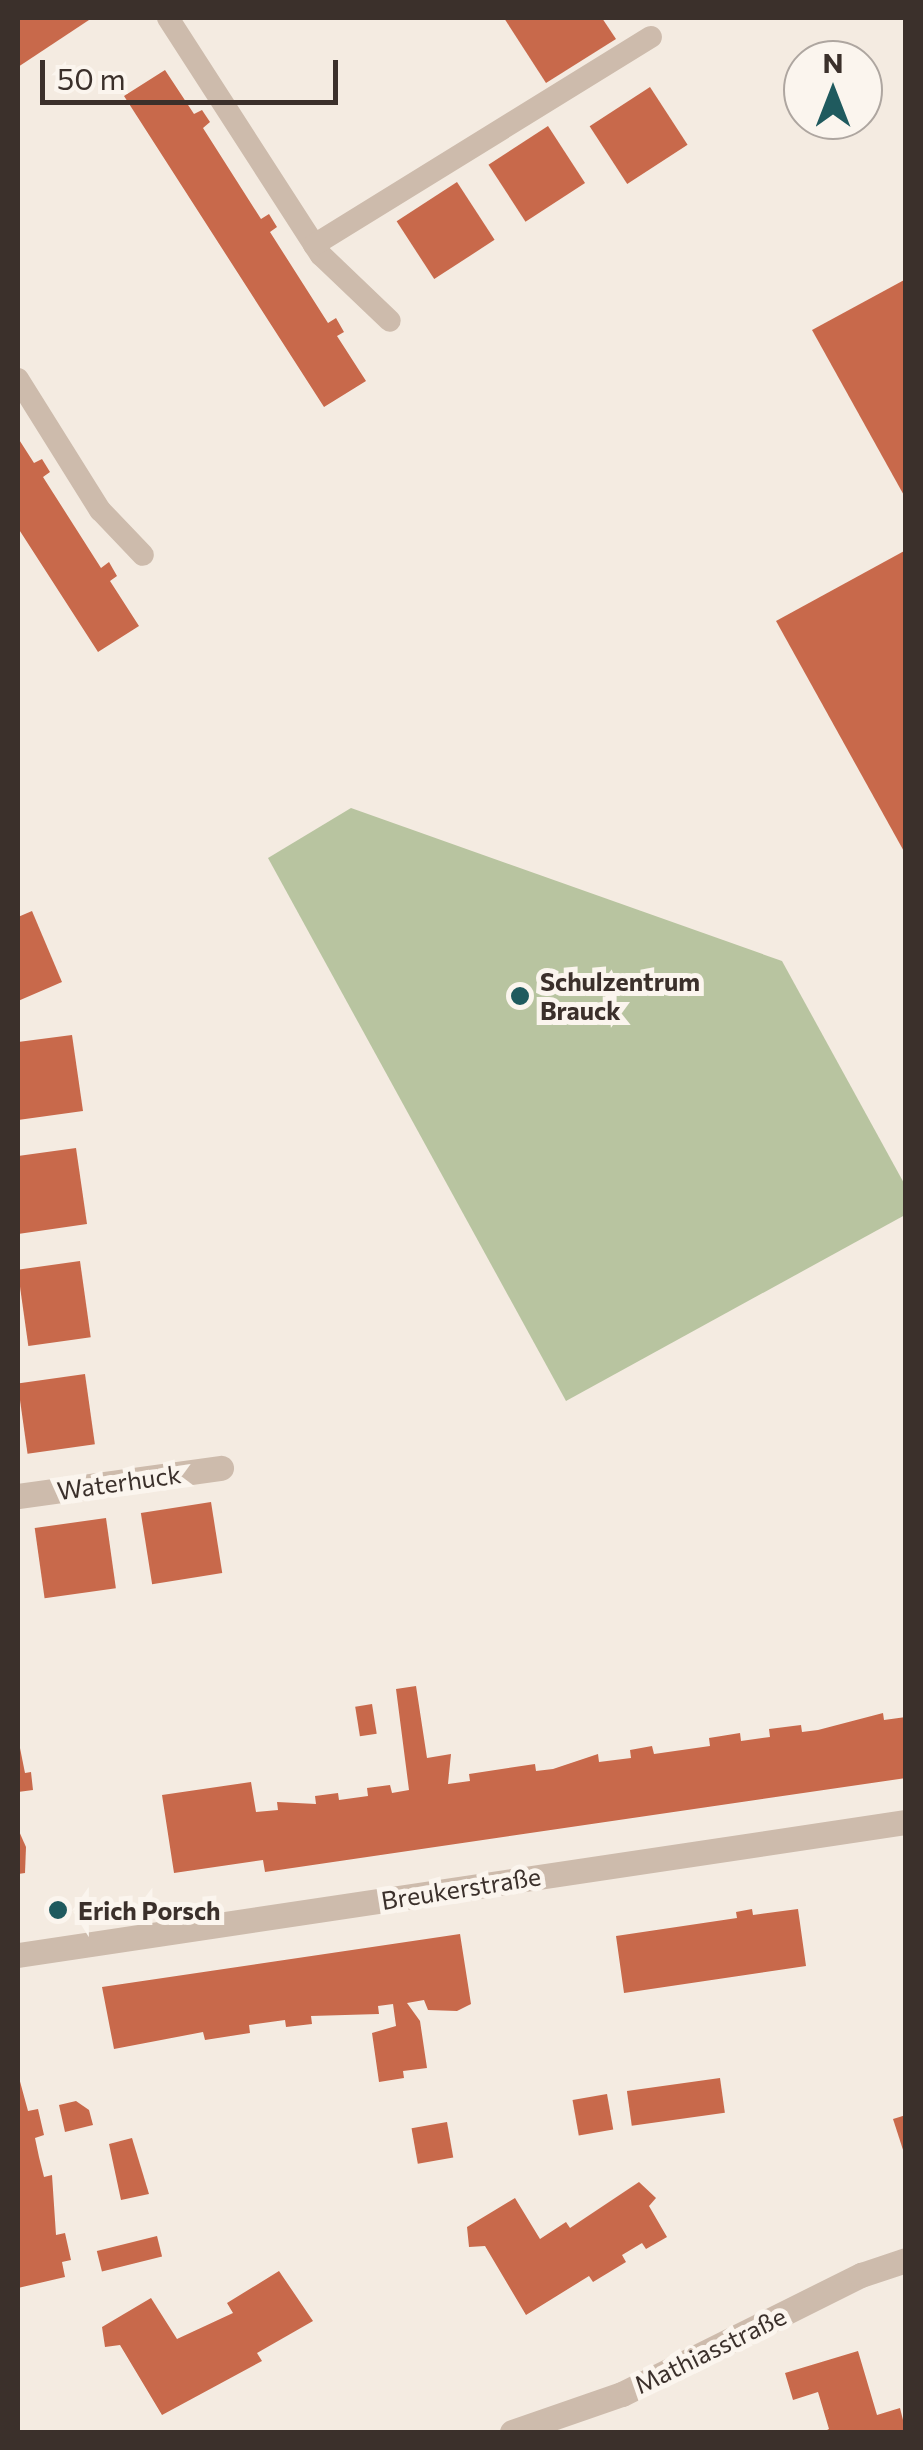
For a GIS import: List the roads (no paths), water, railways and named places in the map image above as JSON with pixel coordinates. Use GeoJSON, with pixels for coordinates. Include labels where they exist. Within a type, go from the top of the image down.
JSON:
{"type":"FeatureCollection","features":[{"type":"Feature","properties":{"kind":"street","name":"Waterhuck"},"geometry":{"type":"LineString","coordinates":[[18,1496],[221,1468]]}},
{"type":"Feature","properties":{"kind":"street","name":"Breukerstraße"},"geometry":{"type":"LineString","coordinates":[[18,1955],[906,1822]]}},
{"type":"Feature","properties":{"kind":"street","name":"Mathiasstraße"},"geometry":{"type":"LineString","coordinates":[[512,2432],[622,2394],[860,2275],[906,2260]]}},
{"type":"Feature","properties":{"kind":"lane"},"geometry":{"type":"LineString","coordinates":[[168,18],[314,245],[390,321]]}},
{"type":"Feature","properties":{"kind":"lane"},"geometry":{"type":"LineString","coordinates":[[314,245],[651,37]]}},
{"type":"Feature","properties":{"kind":"lane"},"geometry":{"type":"LineString","coordinates":[[18,379],[100,510],[143,555]]}},
{"type":"Feature","properties":{"kind":"place","name":"Schulzentrum Brauck"},"geometry":{"type":"Point","coordinates":[520,996]}},
{"type":"Feature","properties":{"kind":"place","name":"Erich Porsch"},"geometry":{"type":"Point","coordinates":[58,1910]}}]}
